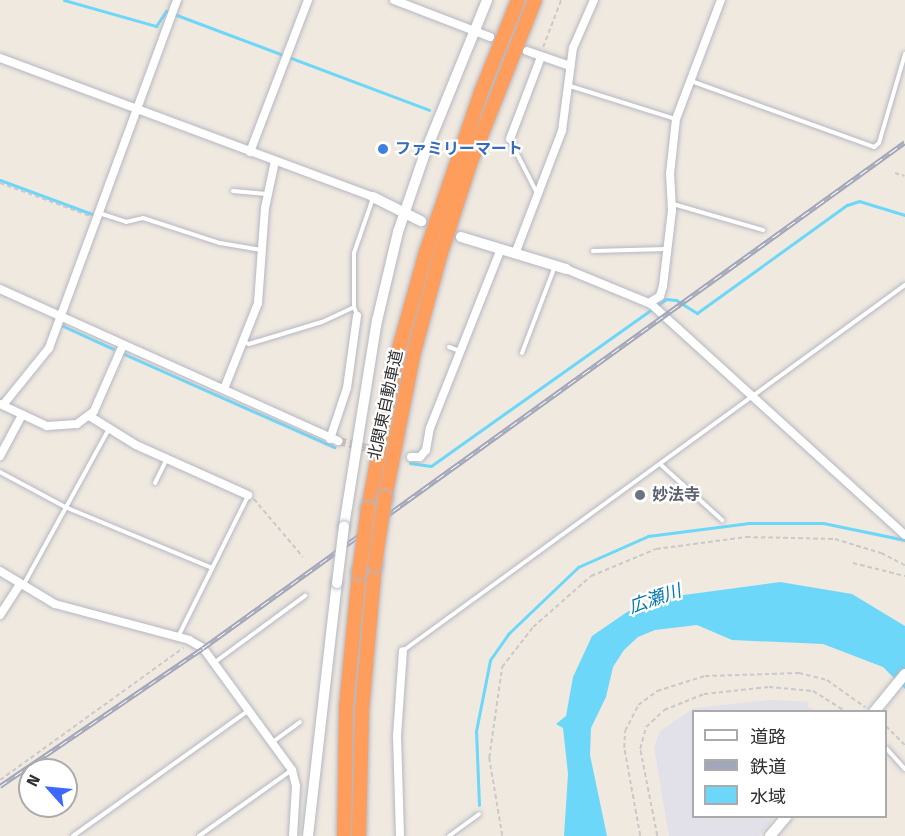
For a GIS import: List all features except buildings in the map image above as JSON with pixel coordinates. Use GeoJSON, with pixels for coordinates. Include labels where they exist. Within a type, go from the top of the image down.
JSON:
{"type":"FeatureCollection","features":[{"type":"Feature","properties":{"kind":"highway","name":"北関東自動車道"},"geometry":{"type":"LineString","coordinates":[[344,836],[346,707],[359,572],[368,509],[399,352],[426,252],[477,103],[518,0]]}},
{"type":"Feature","properties":{"kind":"highway","name":"北関東自動車道"},"geometry":{"type":"LineString","coordinates":[[359,836],[362,710],[375,564],[385,498],[413,356],[440,256],[470,164],[535,0]]}},
{"type":"Feature","properties":{"kind":"highway"},"geometry":{"type":"LineString","coordinates":[[362,710],[367,836]]}},
{"type":"Feature","properties":{"kind":"street"},"geometry":{"type":"LineString","coordinates":[[123,345],[90,417],[58,427],[22,415],[1,404],[46,351],[61,317],[177,0]]}},
{"type":"Feature","properties":{"kind":"street"},"geometry":{"type":"LineString","coordinates":[[250,152],[308,0]]}},
{"type":"Feature","properties":{"kind":"street"},"geometry":{"type":"LineString","coordinates":[[394,0],[490,36]]}},
{"type":"Feature","properties":{"kind":"street"},"geometry":{"type":"LineString","coordinates":[[308,836],[344,526],[377,321],[404,212],[488,0]]}},
{"type":"Feature","properties":{"kind":"street"},"geometry":{"type":"LineString","coordinates":[[516,254],[562,131],[576,38],[594,0]]}},
{"type":"Feature","properties":{"kind":"street"},"geometry":{"type":"LineString","coordinates":[[649,303],[662,292],[672,204],[670,174],[676,119],[721,0]]}},
{"type":"Feature","properties":{"kind":"street"},"geometry":{"type":"LineString","coordinates":[[527,51],[570,66]]}},
{"type":"Feature","properties":{"kind":"street"},"geometry":{"type":"LineString","coordinates":[[510,139],[540,57]]}},
{"type":"Feature","properties":{"kind":"street"},"geometry":{"type":"LineString","coordinates":[[0,58],[373,197],[421,221]]}},
{"type":"Feature","properties":{"kind":"street"},"geometry":{"type":"LineString","coordinates":[[224,389],[258,303],[267,194],[275,161]]}},
{"type":"Feature","properties":{"kind":"street"},"geometry":{"type":"LineString","coordinates":[[461,237],[561,267],[649,303],[905,535]]}},
{"type":"Feature","properties":{"kind":"street"},"geometry":{"type":"LineString","coordinates":[[411,457],[424,455],[430,428],[501,249]]}},
{"type":"Feature","properties":{"kind":"street"},"geometry":{"type":"LineString","coordinates":[[0,290],[334,440],[349,380],[357,316]]}},
{"type":"Feature","properties":{"kind":"street"},"geometry":{"type":"LineString","coordinates":[[0,456],[22,415]]}},
{"type":"Feature","properties":{"kind":"street"},"geometry":{"type":"LineString","coordinates":[[90,417],[167,459],[249,495]]}},
{"type":"Feature","properties":{"kind":"street"},"geometry":{"type":"LineString","coordinates":[[0,571],[55,604],[189,640],[203,648],[274,741],[292,770],[296,786],[293,836]]}},
{"type":"Feature","properties":{"kind":"street"},"geometry":{"type":"LineString","coordinates":[[0,615],[21,585]]}},
{"type":"Feature","properties":{"kind":"street"},"geometry":{"type":"LineString","coordinates":[[400,836],[398,736],[403,651]]}},
{"type":"Feature","properties":{"kind":"street"},"geometry":{"type":"LineString","coordinates":[[873,710],[905,674]]}},
{"type":"Feature","properties":{"kind":"street"},"geometry":{"type":"LineString","coordinates":[[770,836],[785,818]]}},
{"type":"Feature","properties":{"kind":"lane"},"geometry":{"type":"LineString","coordinates":[[692,81],[874,147],[882,133],[905,54]]}},
{"type":"Feature","properties":{"kind":"lane"},"geometry":{"type":"LineString","coordinates":[[570,86],[676,119]]}},
{"type":"Feature","properties":{"kind":"lane"},"geometry":{"type":"LineString","coordinates":[[510,139],[537,194]]}},
{"type":"Feature","properties":{"kind":"lane"},"geometry":{"type":"LineString","coordinates":[[233,191],[267,194]]}},
{"type":"Feature","properties":{"kind":"lane"},"geometry":{"type":"LineString","coordinates":[[357,316],[354,307],[354,253],[373,197]]}},
{"type":"Feature","properties":{"kind":"lane"},"geometry":{"type":"LineString","coordinates":[[672,204],[763,230]]}},
{"type":"Feature","properties":{"kind":"lane"},"geometry":{"type":"LineString","coordinates":[[97,215],[126,222],[143,218],[220,243],[261,250]]}},
{"type":"Feature","properties":{"kind":"lane"},"geometry":{"type":"LineString","coordinates":[[593,251],[668,249]]}},
{"type":"Feature","properties":{"kind":"lane"},"geometry":{"type":"LineString","coordinates":[[522,352],[561,267]]}},
{"type":"Feature","properties":{"kind":"lane"},"geometry":{"type":"LineString","coordinates":[[403,651],[905,285]]}},
{"type":"Feature","properties":{"kind":"lane"},"geometry":{"type":"LineString","coordinates":[[243,342],[252,343],[322,322],[354,307]]}},
{"type":"Feature","properties":{"kind":"lane"},"geometry":{"type":"LineString","coordinates":[[449,347],[460,351]]}},
{"type":"Feature","properties":{"kind":"lane"},"geometry":{"type":"LineString","coordinates":[[21,585],[109,429]]}},
{"type":"Feature","properties":{"kind":"lane"},"geometry":{"type":"LineString","coordinates":[[155,483],[167,459]]}},
{"type":"Feature","properties":{"kind":"lane"},"geometry":{"type":"LineString","coordinates":[[660,464],[722,520]]}},
{"type":"Feature","properties":{"kind":"lane"},"geometry":{"type":"LineString","coordinates":[[0,472],[65,507],[212,568]]}},
{"type":"Feature","properties":{"kind":"lane"},"geometry":{"type":"LineString","coordinates":[[178,638],[249,495]]}},
{"type":"Feature","properties":{"kind":"lane"},"geometry":{"type":"LineString","coordinates":[[215,662],[305,596]]}},
{"type":"Feature","properties":{"kind":"lane"},"geometry":{"type":"LineString","coordinates":[[73,836],[249,710]]}},
{"type":"Feature","properties":{"kind":"lane"},"geometry":{"type":"LineString","coordinates":[[274,741],[300,722]]}},
{"type":"Feature","properties":{"kind":"lane"},"geometry":{"type":"LineString","coordinates":[[887,750],[905,769]]}},
{"type":"Feature","properties":{"kind":"lane"},"geometry":{"type":"LineString","coordinates":[[200,836],[292,770]]}},
{"type":"Feature","properties":{"kind":"lane"},"geometry":{"type":"LineString","coordinates":[[449,836],[479,814]]}},
{"type":"Feature","properties":{"kind":"path"},"geometry":{"type":"LineString","coordinates":[[540,57],[561,0]]}},
{"type":"Feature","properties":{"kind":"path"},"geometry":{"type":"LineString","coordinates":[[895,173],[905,176]]}},
{"type":"Feature","properties":{"kind":"path"},"geometry":{"type":"LineString","coordinates":[[0,183],[97,215]]}},
{"type":"Feature","properties":{"kind":"path"},"geometry":{"type":"LineString","coordinates":[[249,495],[303,557]]}},
{"type":"Feature","properties":{"kind":"path"},"geometry":{"type":"LineString","coordinates":[[502,836],[489,758],[502,667],[533,627],[591,576],[656,549],[746,537],[850,542],[905,565]]}},
{"type":"Feature","properties":{"kind":"path"},"geometry":{"type":"LineString","coordinates":[[853,563],[905,576]]}},
{"type":"Feature","properties":{"kind":"path"},"geometry":{"type":"LineString","coordinates":[[0,780],[189,640]]}},
{"type":"Feature","properties":{"kind":"path"},"geometry":{"type":"LineString","coordinates":[[640,836],[624,748],[625,731],[638,705],[657,692],[705,676],[799,673],[827,680],[871,710]]}},
{"type":"Feature","properties":{"kind":"path"},"geometry":{"type":"LineString","coordinates":[[657,836],[640,749],[646,727],[664,710],[704,694],[769,687],[813,691],[845,710]]}},
{"type":"Feature","properties":{"kind":"path"},"geometry":{"type":"LineString","coordinates":[[887,728],[905,745]]}},
{"type":"Feature","properties":{"kind":"shaded area"},"geometry":{"type":"Polygon","coordinates":[[[771,700],[809,702],[808,707],[815,710],[692,710],[692,818],[773,818],[759,836],[669,836],[654,747],[660,731],[694,708],[771,700]]]}},
{"type":"Feature","properties":{"kind":"water"},"geometry":{"type":"Polygon","coordinates":[[[780,582],[852,594],[905,626],[905,689],[883,667],[823,644],[732,640],[697,625],[655,630],[638,637],[624,650],[613,667],[606,697],[591,728],[590,755],[607,836],[564,836],[568,774],[563,728],[556,724],[566,716],[573,677],[592,636],[627,612],[669,597],[780,582]]]}},
{"type":"Feature","properties":{"kind":"waterway"},"geometry":{"type":"LineString","coordinates":[[64,0],[156,26],[166,11],[429,110]]}},
{"type":"Feature","properties":{"kind":"waterway"},"geometry":{"type":"LineString","coordinates":[[0,180],[92,214]]}},
{"type":"Feature","properties":{"kind":"waterway"},"geometry":{"type":"LineString","coordinates":[[410,463],[431,466],[666,299],[676,300],[697,313],[847,205],[859,201],[905,215]]}},
{"type":"Feature","properties":{"kind":"waterway"},"geometry":{"type":"LineString","coordinates":[[63,326],[113,349]]}},
{"type":"Feature","properties":{"kind":"waterway"},"geometry":{"type":"LineString","coordinates":[[124,354],[334,447]]}},
{"type":"Feature","properties":{"kind":"waterway"},"geometry":{"type":"LineString","coordinates":[[479,805],[476,731],[490,660],[508,634],[578,567],[648,536],[749,523],[823,523],[905,540]]}},
{"type":"Feature","properties":{"kind":"tunnel"},"geometry":{"type":"LineString","coordinates":[[338,441],[380,451]]}},
{"type":"Feature","properties":{"kind":"railway"},"geometry":{"type":"LineString","coordinates":[[0,786],[203,648],[905,142]]}},
{"type":"Feature","properties":{"kind":"place","name":"ファミリーマート"},"geometry":{"type":"Point","coordinates":[383,149]}},
{"type":"Feature","properties":{"kind":"place","name":"妙法寺"},"geometry":{"type":"Point","coordinates":[640,495]}},
{"type":"Feature","properties":{"kind":"water label","name":"広瀬川"},"geometry":{"type":"Point","coordinates":[655,599]}}]}
